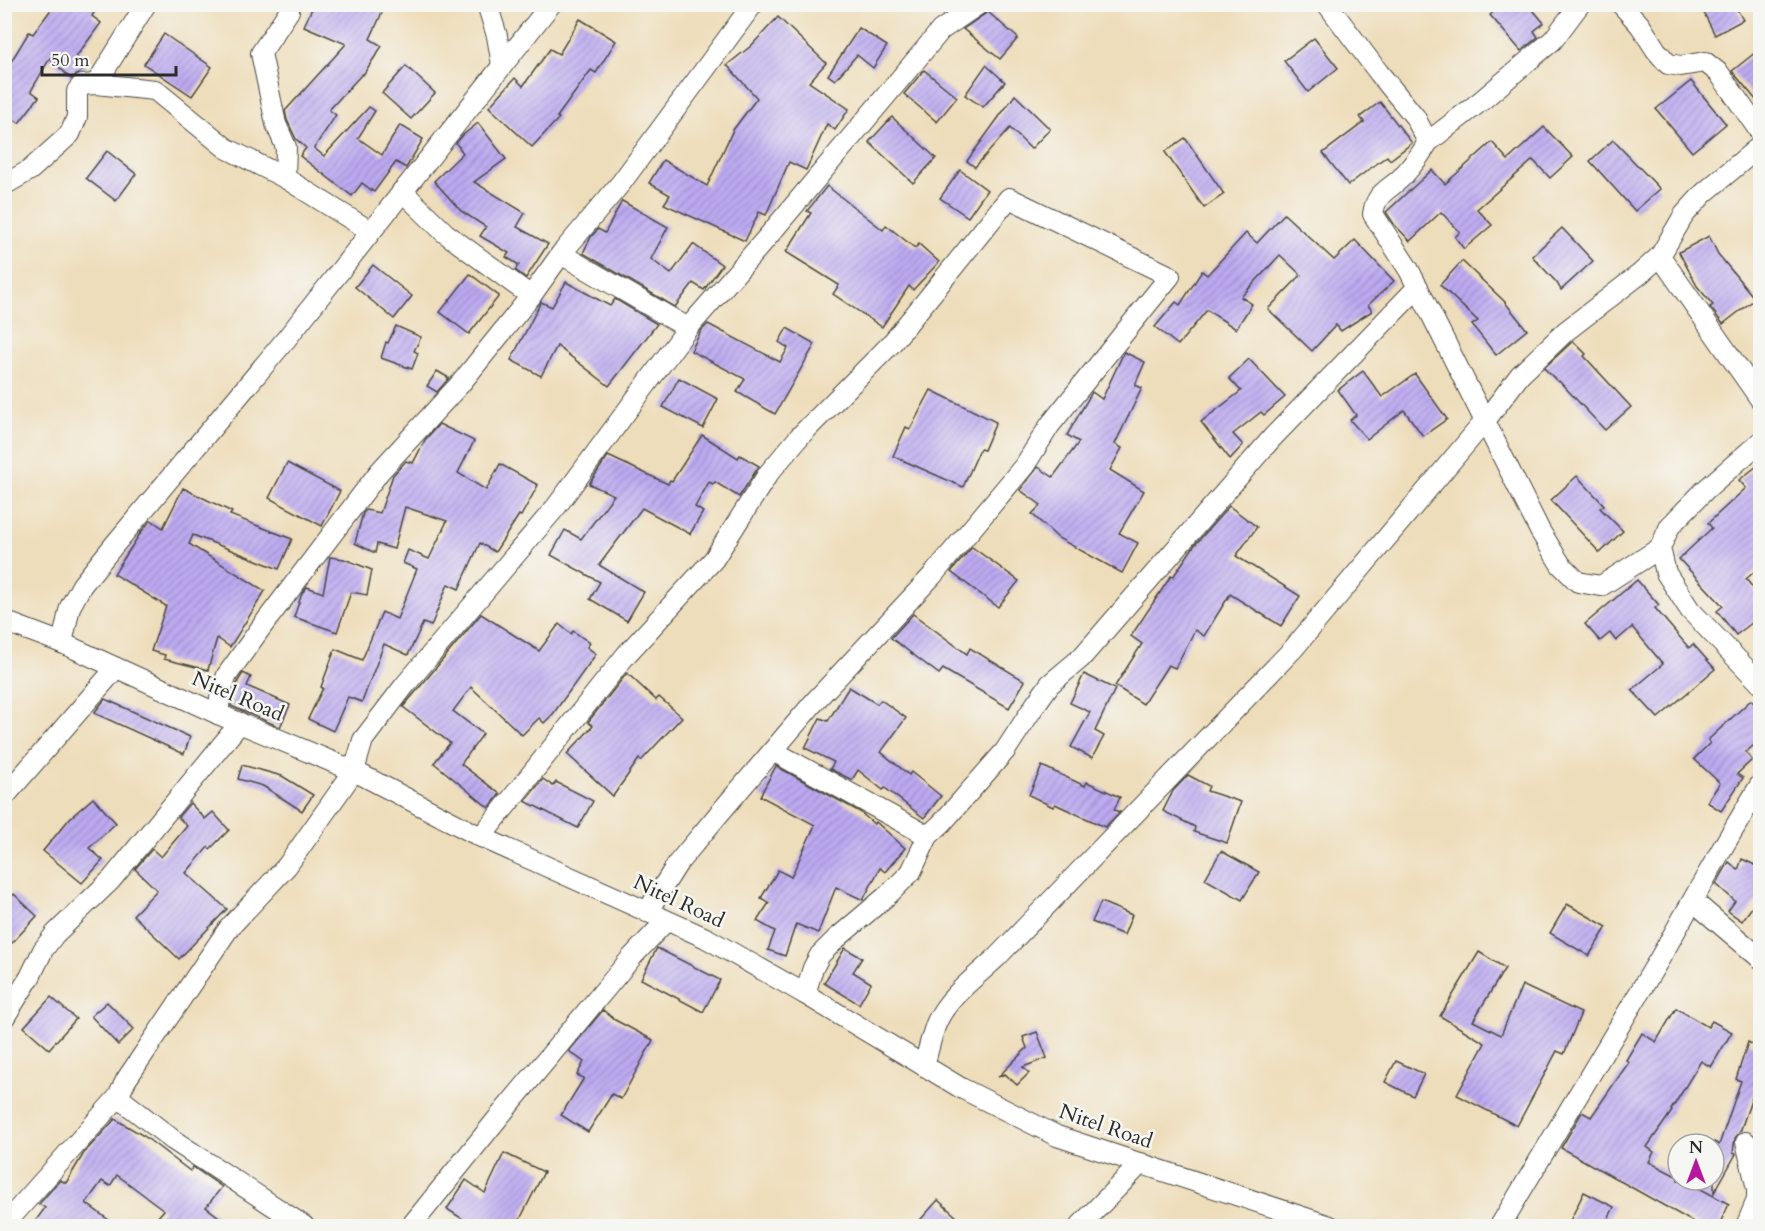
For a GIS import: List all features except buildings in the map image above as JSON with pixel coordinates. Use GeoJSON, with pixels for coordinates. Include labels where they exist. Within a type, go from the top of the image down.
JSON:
{"type":"FeatureCollection","features":[{"type":"Feature","properties":{"kind":"street"},"geometry":{"type":"LineString","coordinates":[[96,84],[146,4]]}},
{"type":"Feature","properties":{"kind":"street"},"geometry":{"type":"LineString","coordinates":[[285,178],[286,147],[276,124],[261,53],[289,11],[289,4]]}},
{"type":"Feature","properties":{"kind":"street"},"geometry":{"type":"LineString","coordinates":[[487,4],[497,36],[502,65]]}},
{"type":"Feature","properties":{"kind":"street"},"geometry":{"type":"LineString","coordinates":[[62,643],[70,607],[82,585],[286,338],[551,4]]}},
{"type":"Feature","properties":{"kind":"street"},"geometry":{"type":"LineString","coordinates":[[218,714],[221,692],[227,675],[260,629],[380,471],[461,383],[531,296],[561,254],[621,183],[753,4]]}},
{"type":"Feature","properties":{"kind":"street"},"geometry":{"type":"LineString","coordinates":[[4,1225],[118,1097],[126,1080],[229,928],[287,866],[354,771],[363,740],[405,685],[556,507],[688,328],[941,30],[979,4]]}},
{"type":"Feature","properties":{"kind":"street"},"geometry":{"type":"LineString","coordinates":[[1327,4],[1415,117],[1428,142]]}},
{"type":"Feature","properties":{"kind":"street"},"geometry":{"type":"LineString","coordinates":[[1580,4],[1553,40],[1428,142],[1421,155],[1400,179],[1380,194],[1374,204],[1373,214],[1418,287],[1540,531],[1561,566],[1578,582],[1601,586],[1660,548],[1670,526],[1705,490],[1761,442]]}},
{"type":"Feature","properties":{"kind":"street"},"geometry":{"type":"LineString","coordinates":[[1621,4],[1640,25],[1668,64],[1681,66],[1705,62],[1719,73],[1761,132]]}},
{"type":"Feature","properties":{"kind":"street"},"geometry":{"type":"LineString","coordinates":[[4,185],[30,170],[69,134],[77,117],[77,92],[82,85],[96,84],[155,90],[226,148],[285,178],[370,231]]}},
{"type":"Feature","properties":{"kind":"street"},"geometry":{"type":"LineString","coordinates":[[924,1065],[936,1024],[944,1010],[1294,648],[1485,421],[1520,375],[1566,331],[1660,256],[1684,215],[1704,193],[1761,146]]}},
{"type":"Feature","properties":{"kind":"street"},"geometry":{"type":"LineString","coordinates":[[402,191],[446,233],[531,296]]}},
{"type":"Feature","properties":{"kind":"street"},"geometry":{"type":"LineString","coordinates":[[480,837],[626,654],[714,559],[768,474],[800,436],[891,344],[1010,198],[1170,276],[1050,425],[1025,465],[932,576],[816,700],[678,863],[647,912]]}},
{"type":"Feature","properties":{"kind":"street"},"geometry":{"type":"LineString","coordinates":[[561,254],[688,328]]}},
{"type":"Feature","properties":{"kind":"street"},"geometry":{"type":"LineString","coordinates":[[1660,256],[1761,399]]}},
{"type":"Feature","properties":{"kind":"street"},"geometry":{"type":"LineString","coordinates":[[805,994],[813,968],[820,955],[890,894],[911,872],[928,836],[1005,751],[1050,684],[1080,658],[1272,438],[1418,287]]}},
{"type":"Feature","properties":{"kind":"street"},"geometry":{"type":"LineString","coordinates":[[1660,548],[1666,573],[1690,610],[1761,683]]}},
{"type":"Feature","properties":{"kind":"street","name":"Nitel Road"},"geometry":{"type":"LineString","coordinates":[[4,621],[62,643],[218,714],[354,771],[480,837],[706,938],[805,994],[961,1088],[1057,1136],[1325,1226]]}},
{"type":"Feature","properties":{"kind":"street"},"geometry":{"type":"LineString","coordinates":[[4,797],[116,668]]}},
{"type":"Feature","properties":{"kind":"street"},"geometry":{"type":"LineString","coordinates":[[4,1018],[30,977],[43,950],[55,934],[111,880],[240,723]]}},
{"type":"Feature","properties":{"kind":"street"},"geometry":{"type":"LineString","coordinates":[[773,751],[928,836]]}},
{"type":"Feature","properties":{"kind":"street"},"geometry":{"type":"LineString","coordinates":[[1500,1227],[1761,785]]}},
{"type":"Feature","properties":{"kind":"street"},"geometry":{"type":"LineString","coordinates":[[1693,901],[1761,958]]}},
{"type":"Feature","properties":{"kind":"street"},"geometry":{"type":"LineString","coordinates":[[411,1227],[632,957],[666,921]]}},
{"type":"Feature","properties":{"kind":"street"},"geometry":{"type":"LineString","coordinates":[[118,1097],[173,1140],[304,1227]]}},
{"type":"Feature","properties":{"kind":"street"},"geometry":{"type":"LineString","coordinates":[[1746,1142],[1759,1198],[1746,1227]]}},
{"type":"Feature","properties":{"kind":"street"},"geometry":{"type":"LineString","coordinates":[[1080,1227],[1141,1163]]}}]}
